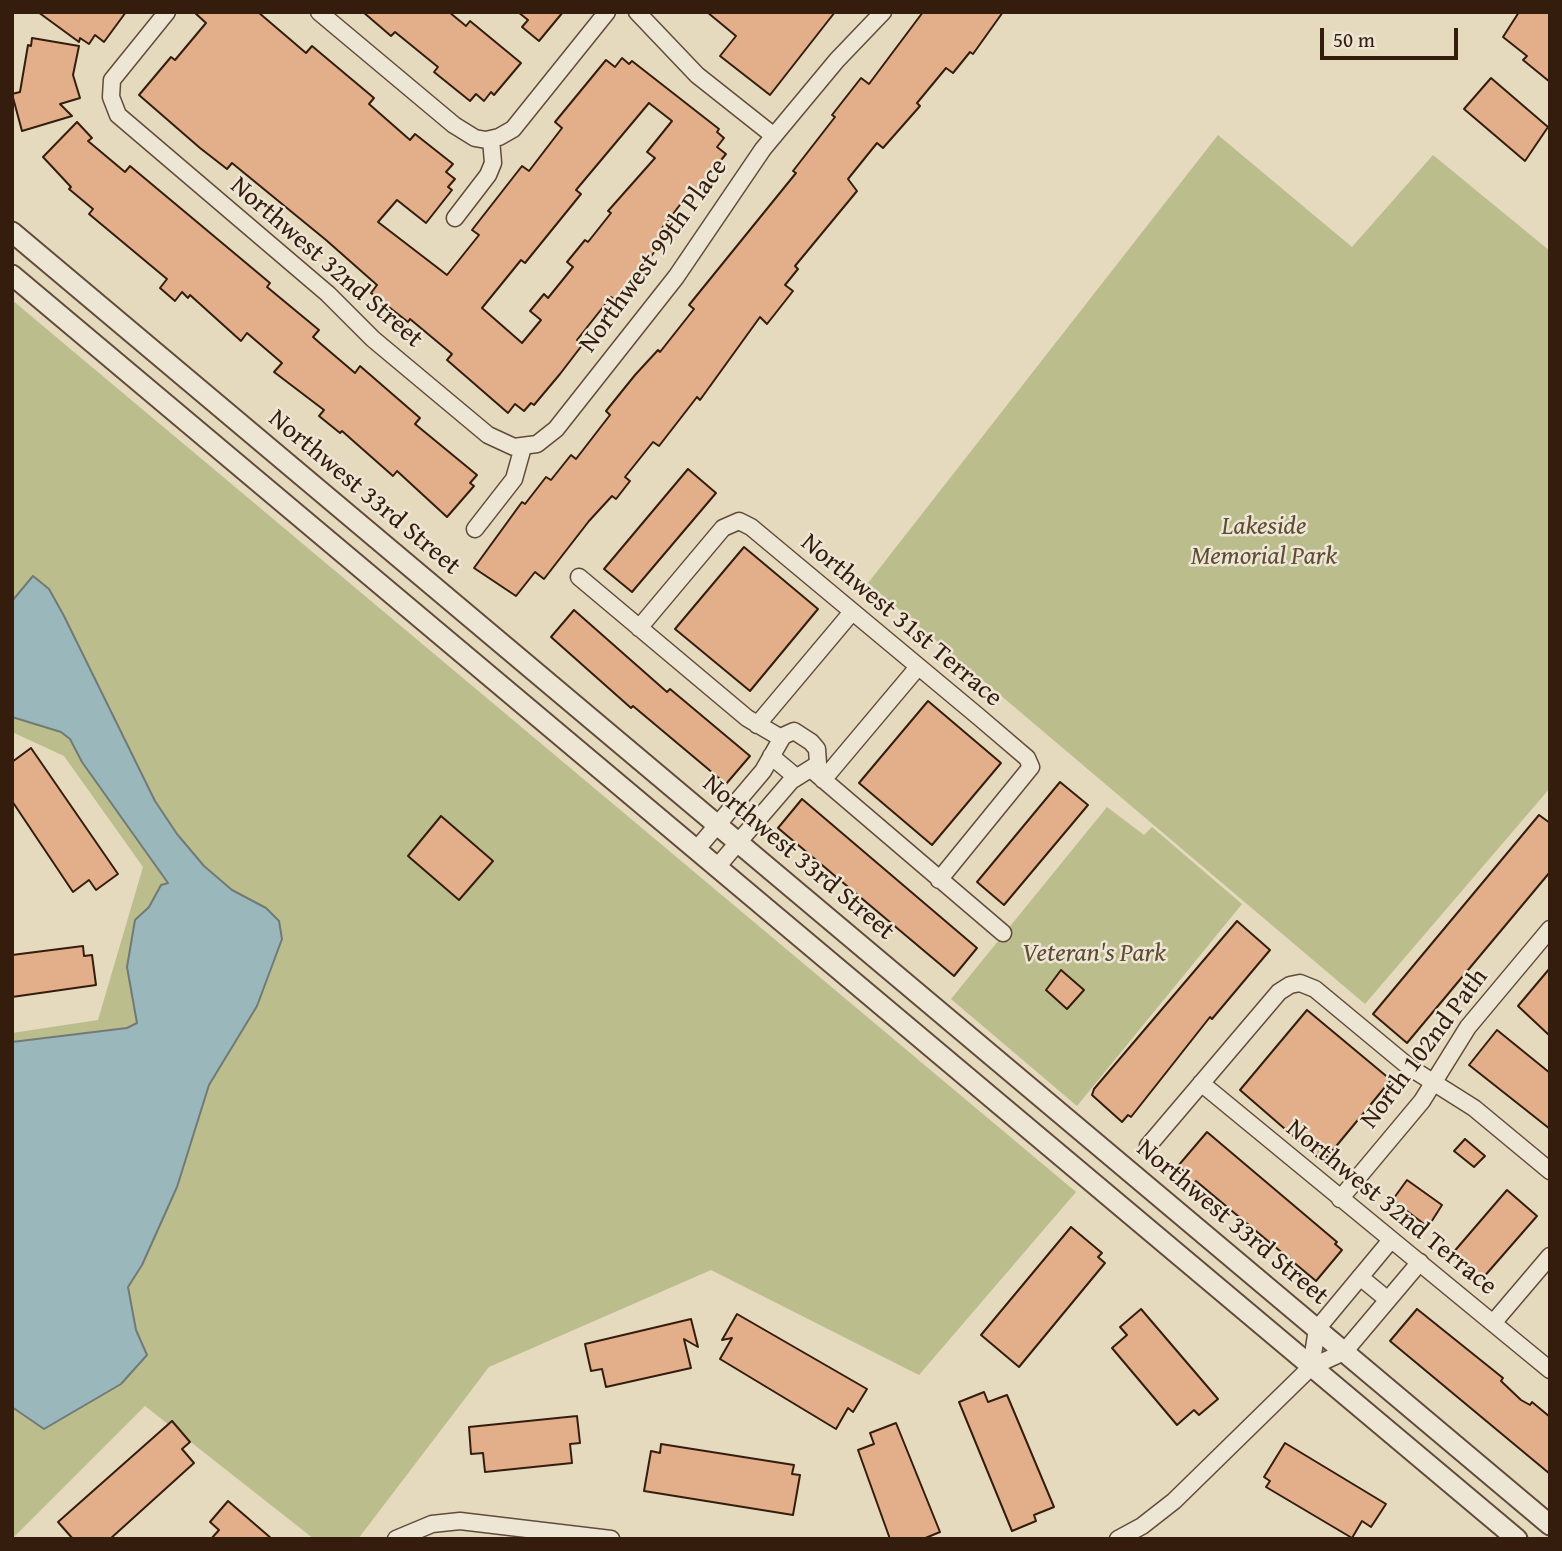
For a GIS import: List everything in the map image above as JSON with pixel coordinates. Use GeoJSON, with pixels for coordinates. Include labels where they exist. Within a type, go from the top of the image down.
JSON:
{"type":"FeatureCollection","features":[{"type":"Feature","properties":{"kind":"street","name":"Northwest 32nd Street"},"geometry":{"type":"LineString","coordinates":[[167,12],[116,74],[111,85],[114,110],[124,122],[315,283],[383,347],[494,440],[507,446],[523,447]]}},
{"type":"Feature","properties":{"kind":"street"},"geometry":{"type":"LineString","coordinates":[[319,12],[454,125],[475,138],[491,139],[503,135],[517,124],[607,12]]}},
{"type":"Feature","properties":{"kind":"street"},"geometry":{"type":"LineString","coordinates":[[637,12],[697,75],[774,136]]}},
{"type":"Feature","properties":{"kind":"street","name":"Northwest 99th Place"},"geometry":{"type":"LineString","coordinates":[[523,447],[537,444],[556,429],[676,277],[736,184],[844,53],[883,12]]}},
{"type":"Feature","properties":{"kind":"street"},"geometry":{"type":"LineString","coordinates":[[455,218],[488,175],[493,163],[491,139]]}},
{"type":"Feature","properties":{"kind":"street","name":"Northwest 33rd Street"},"geometry":{"type":"LineString","coordinates":[[12,232],[1550,1525]]}},
{"type":"Feature","properties":{"kind":"street"},"geometry":{"type":"LineString","coordinates":[[12,275],[1517,1539]]}},
{"type":"Feature","properties":{"kind":"street"},"geometry":{"type":"LineString","coordinates":[[475,529],[514,479],[523,447]]}},
{"type":"Feature","properties":{"kind":"street","name":"Northwest 31st Terrace"},"geometry":{"type":"LineString","coordinates":[[639,628],[723,528],[736,521],[751,527],[1027,758],[1031,765],[1028,774],[939,880]]}},
{"type":"Feature","properties":{"kind":"street"},"geometry":{"type":"LineString","coordinates":[[579,578],[757,725],[781,738]]}},
{"type":"Feature","properties":{"kind":"street"},"geometry":{"type":"LineString","coordinates":[[757,725],[852,612]]}},
{"type":"Feature","properties":{"kind":"street"},"geometry":{"type":"LineString","coordinates":[[717,867],[796,777],[818,775],[918,667]]}},
{"type":"Feature","properties":{"kind":"street"},"geometry":{"type":"LineString","coordinates":[[696,850],[763,771],[781,738],[794,731],[811,741],[818,759],[818,775],[1003,933]]}},
{"type":"Feature","properties":{"kind":"street"},"geometry":{"type":"LineString","coordinates":[[771,756],[796,777]]}},
{"type":"Feature","properties":{"kind":"street","name":"North 102nd Path"},"geometry":{"type":"LineString","coordinates":[[1340,1199],[1422,1101],[1468,1027],[1550,929]]}},
{"type":"Feature","properties":{"kind":"street"},"geometry":{"type":"LineString","coordinates":[[1148,1146],[1279,992],[1290,985],[1300,983],[1315,989],[1396,1058],[1474,1108],[1550,1171]]}},
{"type":"Feature","properties":{"kind":"street","name":"Northwest 32nd Terrace"},"geometry":{"type":"LineString","coordinates":[[1201,1083],[1550,1370]]}},
{"type":"Feature","properties":{"kind":"street"},"geometry":{"type":"LineString","coordinates":[[1311,1367],[1317,1329],[1391,1240]]}},
{"type":"Feature","properties":{"kind":"street"},"geometry":{"type":"LineString","coordinates":[[1493,1323],[1550,1256]]}},
{"type":"Feature","properties":{"kind":"street"},"geometry":{"type":"LineString","coordinates":[[1118,1539],[1142,1526],[1174,1501],[1311,1367],[1345,1352],[1420,1262]]}},
{"type":"Feature","properties":{"kind":"street"},"geometry":{"type":"LineString","coordinates":[[1360,1277],[1388,1300]]}},
{"type":"Feature","properties":{"kind":"street"},"geometry":{"type":"LineString","coordinates":[[396,1539],[432,1524],[460,1521],[611,1539]]}},
{"type":"Feature","properties":{"kind":"green space","name":"Lakeside Memorial Park"},"geometry":{"type":"Polygon","coordinates":[[[1218,135],[1352,247],[1433,155],[1550,251],[1550,788],[1365,1004],[868,583],[1218,135]]]}},
{"type":"Feature","properties":{"kind":"green space"},"geometry":{"type":"Polygon","coordinates":[[[12,300],[1076,1192],[919,1375],[711,1270],[489,1367],[358,1539],[314,1539],[145,1406],[12,1539],[12,1033],[98,1020],[143,867],[64,756],[12,732],[12,300]]]}},
{"type":"Feature","properties":{"kind":"green space","name":"Veteran's Park"},"geometry":{"type":"Polygon","coordinates":[[[1107,807],[1144,835],[1152,827],[1242,904],[1077,1106],[951,999],[1107,807]]]}},
{"type":"Feature","properties":{"kind":"water"},"geometry":{"type":"Polygon","coordinates":[[[33,576],[49,589],[155,801],[177,834],[204,866],[232,890],[266,908],[279,921],[282,939],[257,1006],[209,1085],[177,1187],[142,1265],[128,1287],[136,1330],[147,1355],[121,1384],[44,1429],[12,1407],[12,1042],[127,1028],[137,1023],[127,967],[135,920],[149,907],[161,885],[168,883],[82,762],[70,739],[61,732],[12,717],[12,601],[33,576]]]}},
{"type":"Feature","properties":{"kind":"building"},"geometry":{"type":"Polygon","coordinates":[[[38,12],[126,12],[104,42],[95,35],[89,44],[80,38],[79,42],[38,12]]]}},
{"type":"Feature","properties":{"kind":"building"},"geometry":{"type":"Polygon","coordinates":[[[194,12],[258,12],[306,53],[312,46],[374,98],[369,104],[410,140],[415,134],[453,164],[446,172],[455,179],[448,187],[452,190],[426,223],[397,200],[378,222],[447,275],[479,235],[472,230],[522,166],[529,171],[562,128],[555,122],[606,60],[615,67],[622,58],[629,64],[632,61],[719,129],[717,132],[724,138],[717,147],[726,154],[696,191],[693,188],[659,232],[666,237],[645,264],[647,266],[618,302],[611,297],[577,340],[583,344],[534,405],[531,403],[524,411],[515,404],[508,413],[447,360],[452,354],[410,319],[408,322],[371,293],[377,285],[326,240],[232,163],[227,169],[139,95],[171,57],[175,60],[206,23],[194,12]],[[649,103],[576,190],[581,194],[525,263],[521,260],[482,308],[522,343],[541,320],[530,311],[544,294],[548,298],[573,267],[567,262],[585,240],[588,242],[611,213],[608,211],[655,158],[647,152],[672,121],[649,103]]]}},
{"type":"Feature","properties":{"kind":"building"},"geometry":{"type":"Polygon","coordinates":[[[363,12],[449,12],[466,26],[470,21],[521,63],[494,95],[491,92],[484,101],[476,94],[470,101],[434,72],[438,67],[395,32],[391,36],[363,12]]]}},
{"type":"Feature","properties":{"kind":"building"},"geometry":{"type":"Polygon","coordinates":[[[518,12],[563,12],[539,41],[522,27],[528,20],[518,12]]]}},
{"type":"Feature","properties":{"kind":"building"},"geometry":{"type":"Polygon","coordinates":[[[707,12],[835,12],[770,95],[720,56],[736,36],[707,12]]]}},
{"type":"Feature","properties":{"kind":"building"},"geometry":{"type":"Polygon","coordinates":[[[923,12],[1003,12],[973,54],[970,52],[953,73],[946,68],[917,103],[920,106],[883,148],[877,143],[848,179],[857,191],[795,266],[798,269],[785,285],[793,291],[767,324],[760,317],[700,400],[697,397],[659,446],[653,442],[625,477],[630,481],[616,499],[612,496],[589,521],[544,579],[535,572],[516,596],[474,568],[522,502],[525,504],[546,477],[551,480],[571,455],[576,459],[610,415],[606,411],[635,375],[658,350],[660,352],[694,309],[689,305],[796,173],[793,171],[835,117],[832,115],[861,78],[869,84],[923,12]]]}},
{"type":"Feature","properties":{"kind":"building"},"geometry":{"type":"Polygon","coordinates":[[[1519,12],[1550,12],[1550,82],[1523,60],[1527,56],[1503,37],[1519,12]]]}},
{"type":"Feature","properties":{"kind":"building"},"geometry":{"type":"Polygon","coordinates":[[[32,38],[79,46],[73,75],[80,98],[60,104],[72,116],[22,131],[12,94],[20,92],[28,45],[31,46],[32,38]]]}},
{"type":"Feature","properties":{"kind":"building"},"geometry":{"type":"Polygon","coordinates":[[[1491,78],[1548,127],[1525,161],[1464,109],[1491,78]]]}},
{"type":"Feature","properties":{"kind":"building"},"geometry":{"type":"Polygon","coordinates":[[[77,122],[92,138],[88,141],[125,172],[130,166],[270,283],[267,287],[319,330],[313,337],[355,373],[360,366],[420,418],[415,424],[477,475],[470,483],[474,486],[447,517],[397,471],[393,476],[342,431],[340,433],[319,416],[324,410],[274,372],[282,363],[247,333],[241,341],[190,295],[188,298],[182,292],[175,301],[160,288],[167,279],[89,214],[93,209],[69,189],[71,187],[43,157],[77,122]]]}},
{"type":"Feature","properties":{"kind":"building"},"geometry":{"type":"Polygon","coordinates":[[[688,469],[716,493],[632,592],[604,569],[688,469]]]}},
{"type":"Feature","properties":{"kind":"building"},"geometry":{"type":"Polygon","coordinates":[[[744,547],[818,609],[750,691],[675,629],[744,547]]]}},
{"type":"Feature","properties":{"kind":"building"},"geometry":{"type":"Polygon","coordinates":[[[574,610],[667,692],[670,689],[750,756],[726,784],[633,706],[631,708],[551,637],[574,610]]]}},
{"type":"Feature","properties":{"kind":"building"},"geometry":{"type":"Polygon","coordinates":[[[928,701],[1001,763],[932,845],[859,783],[928,701]]]}},
{"type":"Feature","properties":{"kind":"building"},"geometry":{"type":"Polygon","coordinates":[[[31,748],[118,874],[96,890],[89,880],[73,892],[12,801],[12,762],[31,748]]]}},
{"type":"Feature","properties":{"kind":"building"},"geometry":{"type":"Polygon","coordinates":[[[1060,782],[1088,805],[1004,905],[977,882],[1060,782]]]}},
{"type":"Feature","properties":{"kind":"building"},"geometry":{"type":"Polygon","coordinates":[[[802,799],[977,948],[954,976],[778,828],[802,799]]]}},
{"type":"Feature","properties":{"kind":"building"},"geometry":{"type":"Polygon","coordinates":[[[1539,815],[1550,823],[1550,872],[1407,1043],[1373,1014],[1539,815]]]}},
{"type":"Feature","properties":{"kind":"building"},"geometry":{"type":"Polygon","coordinates":[[[441,816],[493,861],[459,900],[408,856],[441,816]]]}},
{"type":"Feature","properties":{"kind":"building"},"geometry":{"type":"Polygon","coordinates":[[[1237,921],[1270,950],[1212,1019],[1210,1017],[1131,1117],[1128,1115],[1122,1122],[1092,1095],[1094,1089],[1237,921]]]}},
{"type":"Feature","properties":{"kind":"building"},"geometry":{"type":"Polygon","coordinates":[[[83,946],[84,956],[92,955],[96,985],[12,997],[12,955],[83,946]]]}},
{"type":"Feature","properties":{"kind":"building"},"geometry":{"type":"Polygon","coordinates":[[[1550,968],[1550,1036],[1518,1006],[1550,968]]]}},
{"type":"Feature","properties":{"kind":"building"},"geometry":{"type":"Polygon","coordinates":[[[1061,970],[1084,990],[1067,1009],[1046,990],[1061,970]]]}},
{"type":"Feature","properties":{"kind":"building"},"geometry":{"type":"Polygon","coordinates":[[[1307,1010],[1391,1080],[1323,1162],[1240,1090],[1307,1010]]]}},
{"type":"Feature","properties":{"kind":"building"},"geometry":{"type":"Polygon","coordinates":[[[1497,1030],[1550,1073],[1550,1129],[1469,1065],[1497,1030]]]}},
{"type":"Feature","properties":{"kind":"building"},"geometry":{"type":"Polygon","coordinates":[[[1207,1132],[1337,1242],[1335,1244],[1342,1250],[1316,1281],[1196,1181],[1194,1183],[1182,1174],[1184,1171],[1178,1166],[1207,1132]]]}},
{"type":"Feature","properties":{"kind":"building"},"geometry":{"type":"Polygon","coordinates":[[[1465,1139],[1485,1156],[1474,1167],[1454,1151],[1465,1139]]]}},
{"type":"Feature","properties":{"kind":"building"},"geometry":{"type":"Polygon","coordinates":[[[1407,1180],[1442,1205],[1428,1227],[1395,1202],[1394,1198],[1407,1180]]]}},
{"type":"Feature","properties":{"kind":"building"},"geometry":{"type":"Polygon","coordinates":[[[1507,1190],[1537,1216],[1482,1279],[1452,1254],[1507,1190]]]}},
{"type":"Feature","properties":{"kind":"building"},"geometry":{"type":"Polygon","coordinates":[[[1071,1227],[1102,1253],[1098,1257],[1105,1263],[1019,1367],[981,1335],[1071,1227]]]}},
{"type":"Feature","properties":{"kind":"building"},"geometry":{"type":"Polygon","coordinates":[[[1141,1309],[1218,1399],[1199,1415],[1194,1410],[1177,1425],[1112,1348],[1127,1335],[1120,1327],[1141,1309]]]}},
{"type":"Feature","properties":{"kind":"building"},"geometry":{"type":"Polygon","coordinates":[[[1417,1309],[1503,1378],[1501,1381],[1521,1400],[1530,1405],[1532,1402],[1550,1417],[1550,1474],[1390,1341],[1417,1309]]]}},
{"type":"Feature","properties":{"kind":"building"},"geometry":{"type":"Polygon","coordinates":[[[737,1314],[867,1389],[853,1412],[848,1408],[836,1429],[720,1359],[732,1338],[722,1340],[737,1314]]]}},
{"type":"Feature","properties":{"kind":"building"},"geometry":{"type":"Polygon","coordinates":[[[691,1319],[698,1347],[684,1339],[691,1368],[606,1387],[602,1369],[591,1371],[585,1344],[691,1319]]]}},
{"type":"Feature","properties":{"kind":"building"},"geometry":{"type":"Polygon","coordinates":[[[984,1392],[988,1402],[1007,1395],[1054,1507],[1034,1515],[1036,1521],[1012,1531],[959,1402],[984,1392]]]}},
{"type":"Feature","properties":{"kind":"building"},"geometry":{"type":"Polygon","coordinates":[[[577,1416],[580,1443],[570,1444],[572,1463],[485,1472],[483,1453],[471,1454],[469,1427],[577,1416]]]}},
{"type":"Feature","properties":{"kind":"building"},"geometry":{"type":"Polygon","coordinates":[[[172,1421],[190,1442],[182,1449],[194,1463],[110,1539],[73,1539],[58,1522],[172,1421]]]}},
{"type":"Feature","properties":{"kind":"building"},"geometry":{"type":"Polygon","coordinates":[[[896,1423],[940,1532],[923,1539],[890,1539],[858,1450],[874,1444],[870,1433],[896,1423]]]}},
{"type":"Feature","properties":{"kind":"building"},"geometry":{"type":"Polygon","coordinates":[[[1285,1443],[1386,1504],[1371,1527],[1362,1521],[1352,1538],[1266,1487],[1270,1481],[1264,1477],[1285,1443]]]}},
{"type":"Feature","properties":{"kind":"building"},"geometry":{"type":"Polygon","coordinates":[[[661,1444],[794,1465],[792,1474],[800,1475],[793,1515],[644,1491],[651,1451],[660,1453],[661,1444]]]}},
{"type":"Feature","properties":{"kind":"building"},"geometry":{"type":"Polygon","coordinates":[[[228,1501],[272,1539],[211,1539],[219,1530],[210,1522],[228,1501]]]}}]}
